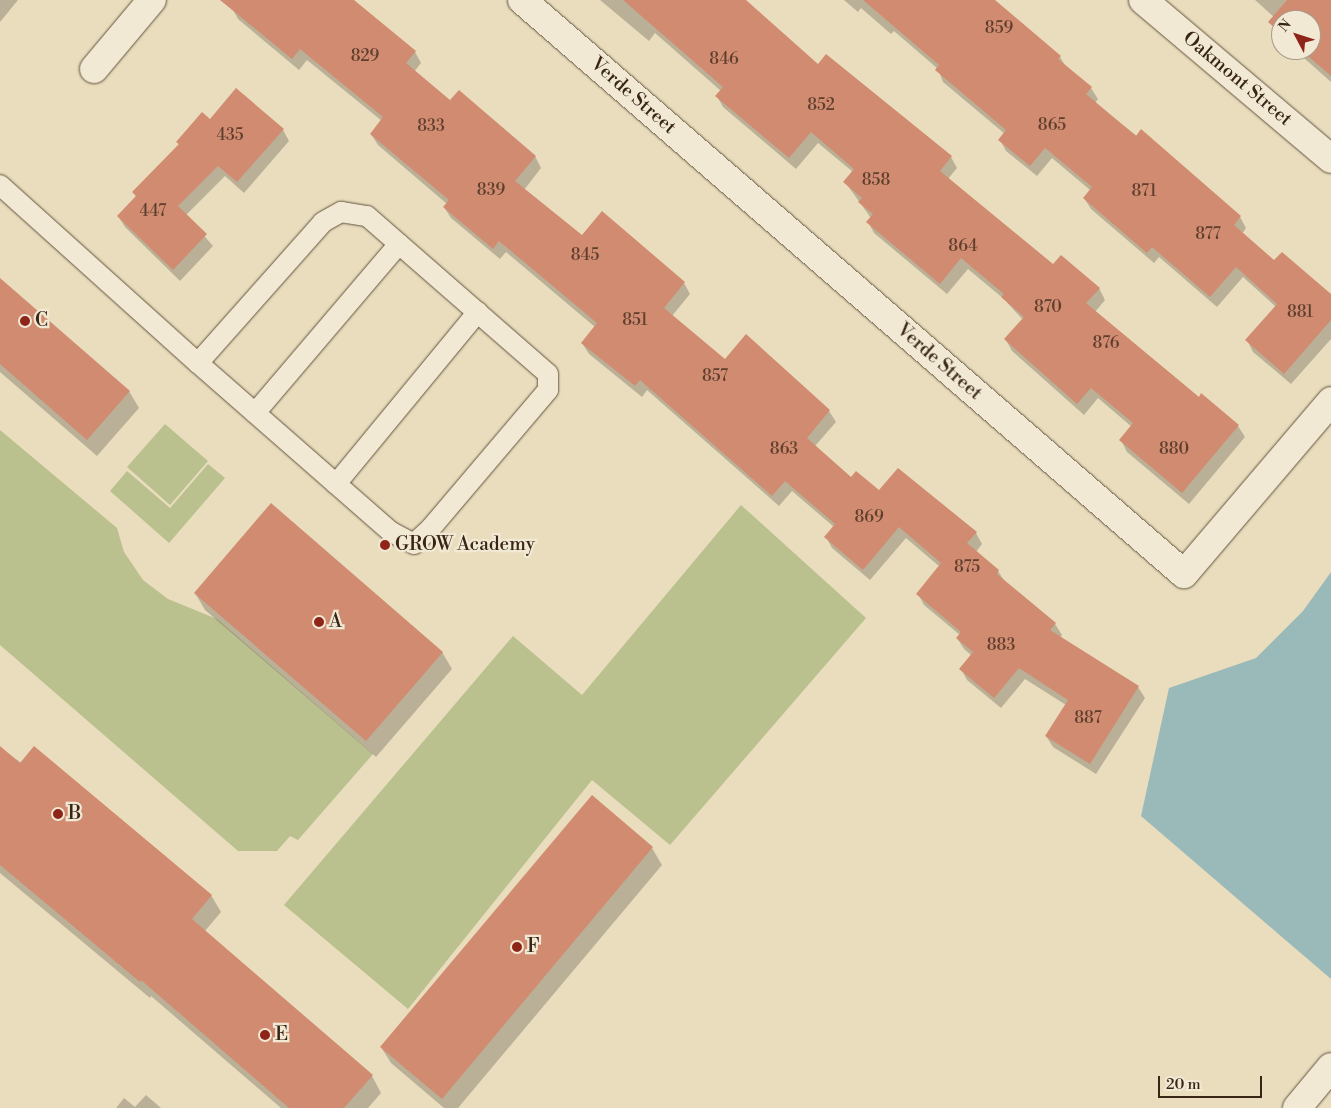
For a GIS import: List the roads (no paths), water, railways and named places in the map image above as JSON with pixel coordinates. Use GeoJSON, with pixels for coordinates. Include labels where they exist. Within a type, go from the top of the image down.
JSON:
{"type":"FeatureCollection","features":[{"type":"Feature","properties":{"kind":"street"},"geometry":{"type":"LineString","coordinates":[[94,69],[152,0]]}},
{"type":"Feature","properties":{"kind":"street","name":"Verde Street"},"geometry":{"type":"LineString","coordinates":[[522,0],[1184,574],[1331,401]]}},
{"type":"Feature","properties":{"kind":"street","name":"Oakmont Street"},"geometry":{"type":"LineString","coordinates":[[1143,0],[1331,159]]}},
{"type":"Feature","properties":{"kind":"street"},"geometry":{"type":"LineString","coordinates":[[1297,1108],[1331,1067]]}},
{"type":"Feature","properties":{"kind":"lane"},"geometry":{"type":"LineString","coordinates":[[0,185],[198,363],[391,532],[406,542],[418,542],[548,390],[548,374],[543,368],[367,216],[354,212],[332,216],[198,363]]}},
{"type":"Feature","properties":{"kind":"lane"},"geometry":{"type":"LineString","coordinates":[[255,413],[399,244]]}},
{"type":"Feature","properties":{"kind":"lane"},"geometry":{"type":"LineString","coordinates":[[336,484],[478,312]]}},
{"type":"Feature","properties":{"kind":"water"},"geometry":{"type":"Polygon","coordinates":[[[1331,572],[1331,979],[1141,816],[1169,688],[1256,658],[1303,611],[1331,572]]]}},
{"type":"Feature","properties":{"kind":"place","name":"C"},"geometry":{"type":"Point","coordinates":[25,321]}},
{"type":"Feature","properties":{"kind":"place","name":"GROW Academy"},"geometry":{"type":"Point","coordinates":[385,545]}},
{"type":"Feature","properties":{"kind":"place","name":"A"},"geometry":{"type":"Point","coordinates":[319,622]}},
{"type":"Feature","properties":{"kind":"place","name":"B"},"geometry":{"type":"Point","coordinates":[58,814]}},
{"type":"Feature","properties":{"kind":"place","name":"F"},"geometry":{"type":"Point","coordinates":[517,947]}},
{"type":"Feature","properties":{"kind":"place","name":"E"},"geometry":{"type":"Point","coordinates":[265,1035]}}]}
